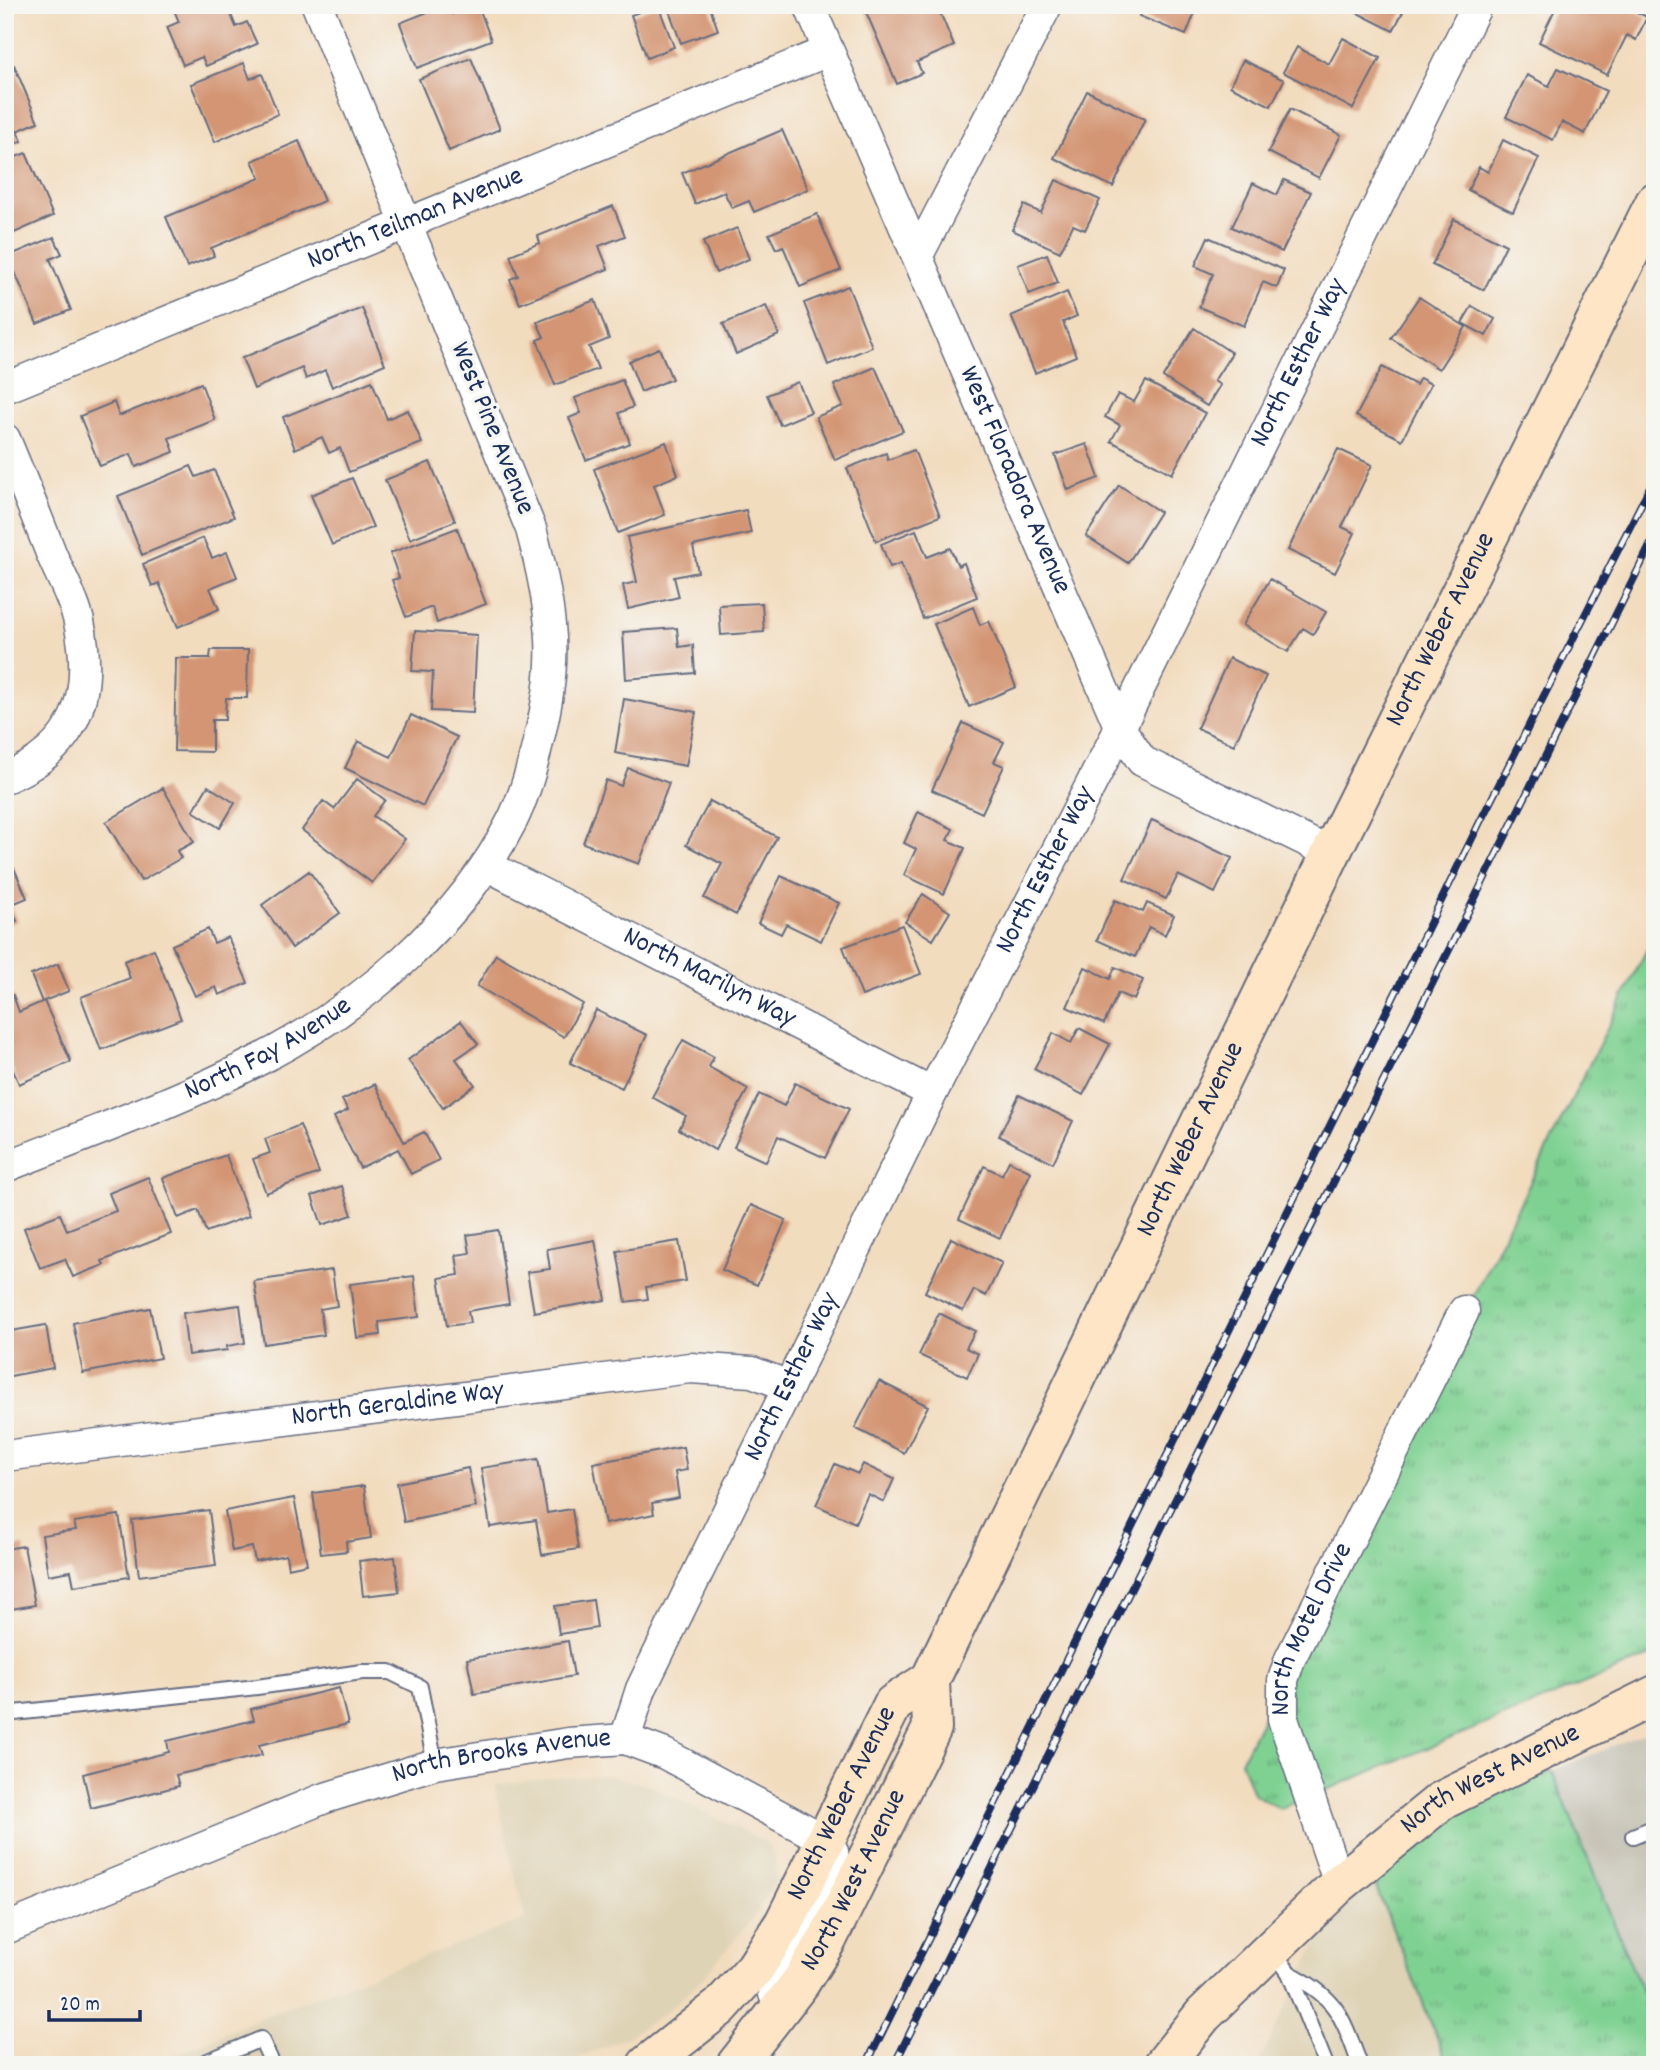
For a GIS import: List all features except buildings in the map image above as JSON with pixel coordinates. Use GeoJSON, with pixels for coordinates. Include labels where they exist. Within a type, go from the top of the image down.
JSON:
{"type":"FeatureCollection","features":[{"type":"Feature","properties":{"kind":"street","name":"West Pine Avenue"},"geometry":{"type":"LineString","coordinates":[[317,5],[531,529],[546,586],[551,641],[548,702],[532,768],[514,817],[486,865]]}},
{"type":"Feature","properties":{"kind":"street","name":"West Floradora Avenue"},"geometry":{"type":"LineString","coordinates":[[809,5],[1120,728],[1142,761],[1331,853]]}},
{"type":"Feature","properties":{"kind":"street"},"geometry":{"type":"LineString","coordinates":[[918,255],[1047,5]]}},
{"type":"Feature","properties":{"kind":"street","name":"North Esther Way"},"geometry":{"type":"LineString","coordinates":[[625,1739],[641,1689],[932,1093],[1120,728],[1477,5]]}},
{"type":"Feature","properties":{"kind":"street","name":"North Teilman Avenue"},"geometry":{"type":"LineString","coordinates":[[5,388],[828,51]]}},
{"type":"Feature","properties":{"kind":"street","name":"North Weber Avenue"},"geometry":{"type":"LineString","coordinates":[[647,2065],[720,2007],[755,1968],[784,1923],[893,1704],[930,1680],[1331,853],[1655,202]]}},
{"type":"Feature","properties":{"kind":"street"},"geometry":{"type":"LineString","coordinates":[[5,439],[79,621],[85,665],[80,703],[64,738],[34,766],[5,778]]}},
{"type":"Feature","properties":{"kind":"street","name":"North Marilyn Way"},"geometry":{"type":"LineString","coordinates":[[486,865],[932,1093]]}},
{"type":"Feature","properties":{"kind":"street","name":"North Fay Avenue"},"geometry":{"type":"LineString","coordinates":[[5,1167],[205,1086],[317,1026],[377,984],[430,933],[486,865]]}},
{"type":"Feature","properties":{"kind":"street","name":"North Motel Drive"},"geometry":{"type":"LineString","coordinates":[[1339,1884],[1283,1719],[1283,1679],[1290,1659],[1464,1311]]}},
{"type":"Feature","properties":{"kind":"street","name":"North Geraldine Way"},"geometry":{"type":"LineString","coordinates":[[5,1456],[690,1367],[752,1372],[789,1386]]}},
{"type":"Feature","properties":{"kind":"street","name":"North West Avenue"},"geometry":{"type":"LineString","coordinates":[[746,2052],[800,1983],[827,1940],[932,1728],[930,1680]]}},
{"type":"Feature","properties":{"kind":"street","name":"North West Avenue"},"geometry":{"type":"LineString","coordinates":[[1339,1884],[1441,1801],[1655,1695]]}},
{"type":"Feature","properties":{"kind":"street","name":"North Brooks Avenue"},"geometry":{"type":"LineString","coordinates":[[5,1928],[321,1799],[435,1764],[529,1748],[625,1739],[665,1754],[825,1840]]}},
{"type":"Feature","properties":{"kind":"street"},"geometry":{"type":"LineString","coordinates":[[746,2052],[778,1983],[835,1883],[833,1852],[825,1840]]}},
{"type":"Feature","properties":{"kind":"street"},"geometry":{"type":"LineString","coordinates":[[1163,2065],[1203,2015],[1280,1961],[1339,1884]]}},
{"type":"Feature","properties":{"kind":"lane"},"geometry":{"type":"LineString","coordinates":[[5,1714],[232,1690],[362,1672],[390,1672],[420,1687],[435,1764]]}},
{"type":"Feature","properties":{"kind":"lane"},"geometry":{"type":"LineString","coordinates":[[1633,1836],[1655,1828]]}},
{"type":"Feature","properties":{"kind":"lane"},"geometry":{"type":"LineString","coordinates":[[1280,1961],[1315,1986],[1338,2009],[1360,2065]]}},
{"type":"Feature","properties":{"kind":"lane"},"geometry":{"type":"LineString","coordinates":[[1280,1961],[1310,2021],[1326,2065]]}},
{"type":"Feature","properties":{"kind":"lane"},"geometry":{"type":"LineString","coordinates":[[1310,2021],[1338,2009]]}},
{"type":"Feature","properties":{"kind":"lane"},"geometry":{"type":"LineString","coordinates":[[198,2065],[261,2039],[273,2065]]}},
{"type":"Feature","properties":{"kind":"shaded area"},"geometry":{"type":"Polygon","coordinates":[[[1655,1729],[1655,2023],[1552,1771],[1655,1729]]]}},
{"type":"Feature","properties":{"kind":"shaded area"},"geometry":{"type":"Polygon","coordinates":[[[610,1776],[653,1787],[766,1842],[775,1856],[776,1880],[755,1915],[701,1980],[665,2013],[627,2037],[563,2065],[152,2065],[274,2012],[525,1919],[494,1785],[556,1777],[610,1776]]]}},
{"type":"Feature","properties":{"kind":"shaded area"},"geometry":{"type":"Polygon","coordinates":[[[1361,1850],[1448,2065],[1258,2065],[1361,1850]]]}},
{"type":"Feature","properties":{"kind":"green space"},"geometry":{"type":"Polygon","coordinates":[[[1655,933],[1655,1654],[1280,1809],[1253,1793],[1241,1761],[1655,933]]]}},
{"type":"Feature","properties":{"kind":"green space"},"geometry":{"type":"Polygon","coordinates":[[[1552,1771],[1655,2024],[1655,2065],[1448,2065],[1361,1850],[1552,1771]]]}},
{"type":"Feature","properties":{"kind":"railway"},"geometry":{"type":"LineString","coordinates":[[866,2065],[1482,818],[1655,477]]}},
{"type":"Feature","properties":{"kind":"railway"},"geometry":{"type":"LineString","coordinates":[[894,2065],[1655,536]]}}]}
